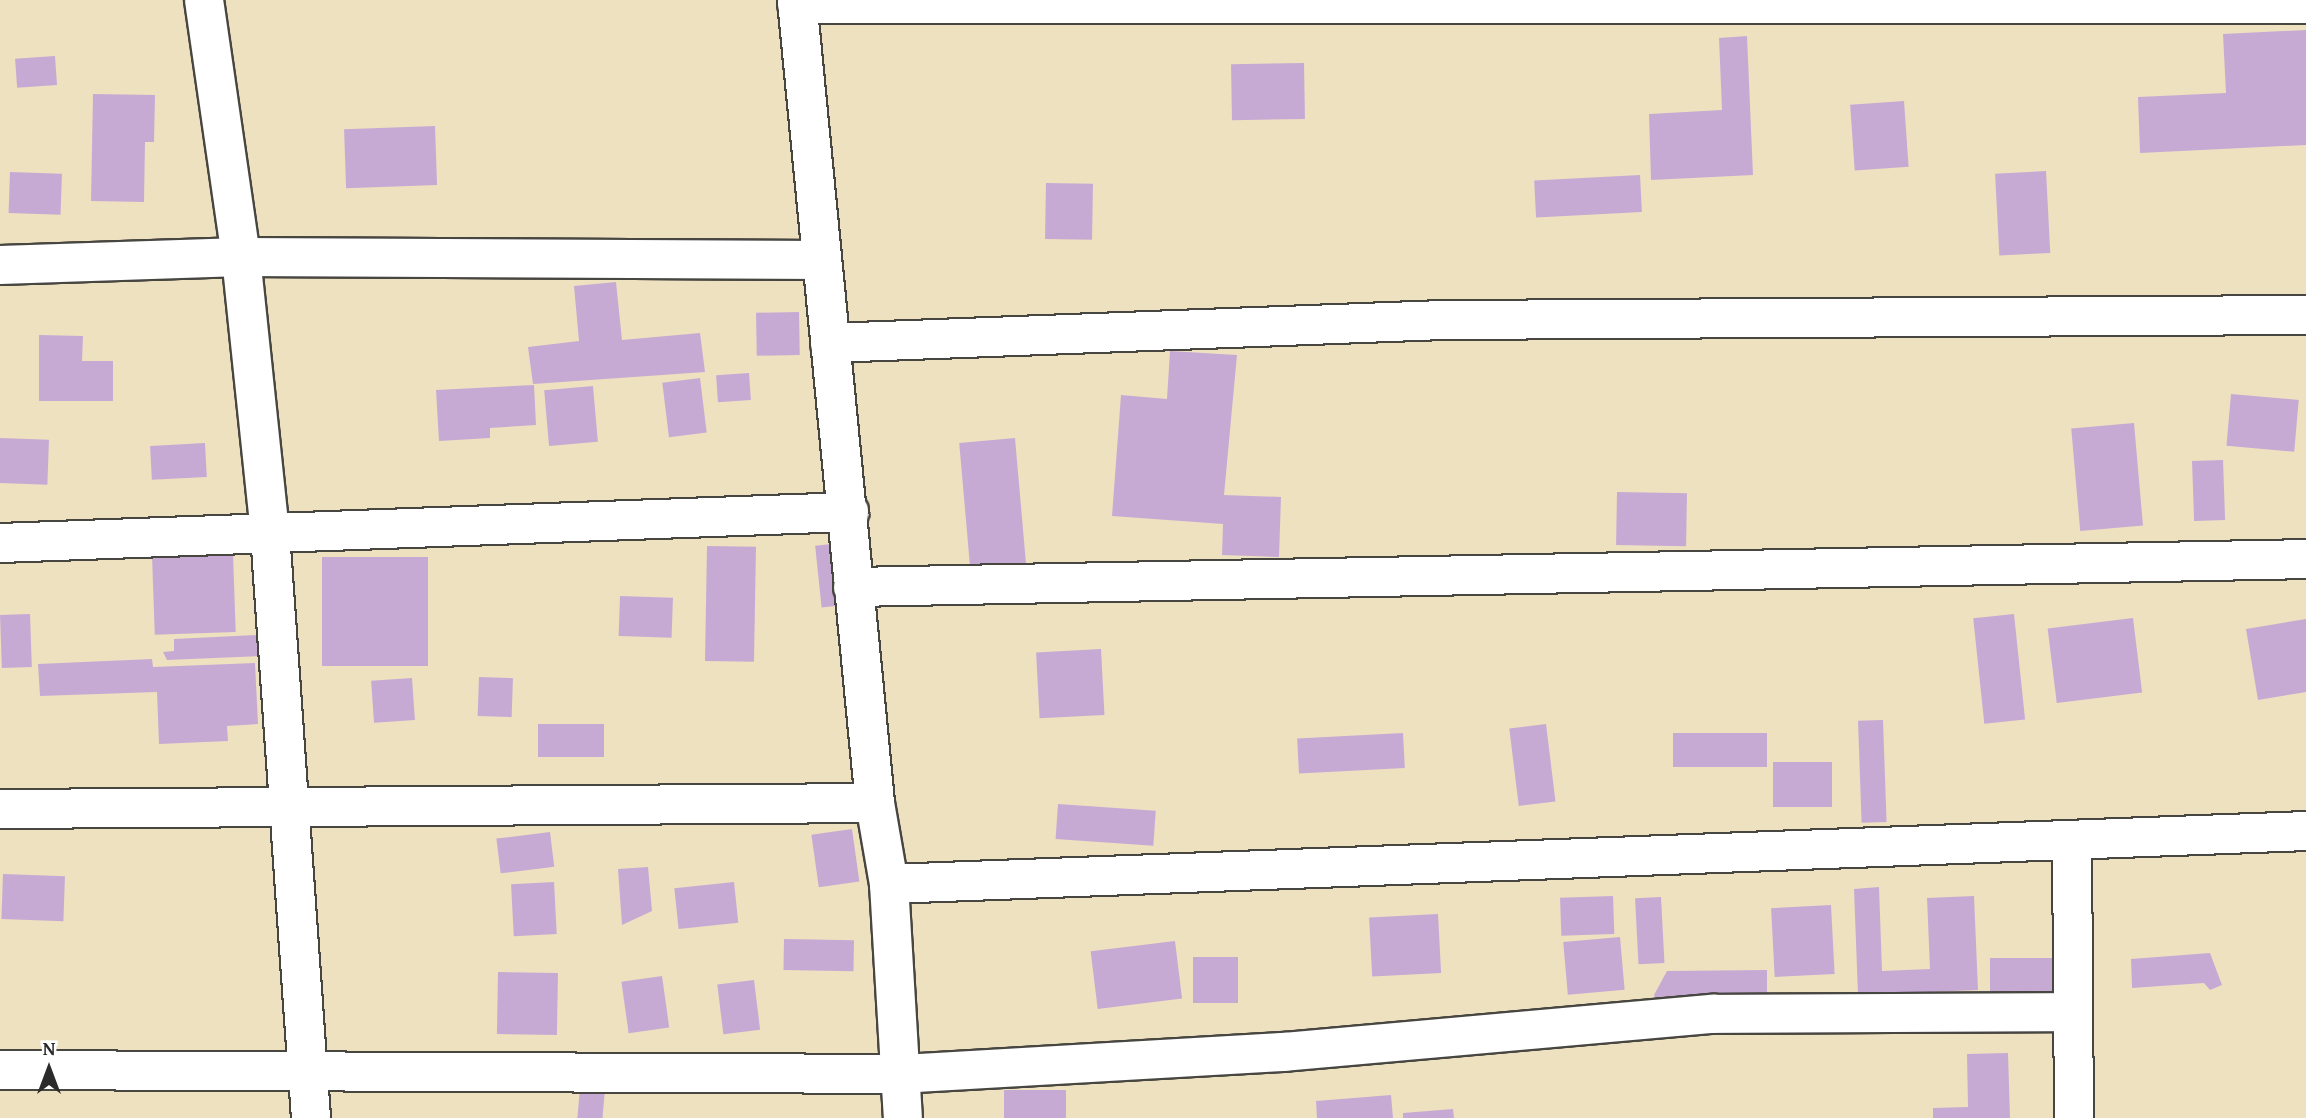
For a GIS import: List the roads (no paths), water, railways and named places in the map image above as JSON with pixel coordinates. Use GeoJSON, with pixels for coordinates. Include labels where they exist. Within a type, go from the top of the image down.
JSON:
{"type":"FeatureCollection","features":[{"type":"Feature","properties":{"kind":"street"},"geometry":{"type":"LineString","coordinates":[[204,0],[241,257],[270,533],[286,807],[311,1118]]}},
{"type":"Feature","properties":{"kind":"street"},"geometry":{"type":"LineString","coordinates":[[903,1118],[889,884],[876,803],[853,587],[849,512],[797,2],[2306,4]]}},
{"type":"Feature","properties":{"kind":"street"},"geometry":{"type":"LineString","coordinates":[[0,265],[241,257],[822,260]]}},
{"type":"Feature","properties":{"kind":"street"},"geometry":{"type":"LineString","coordinates":[[830,343],[1442,320],[2306,315]]}},
{"type":"Feature","properties":{"kind":"street"},"geometry":{"type":"LineString","coordinates":[[0,543],[849,512]]}},
{"type":"Feature","properties":{"kind":"street"},"geometry":{"type":"LineString","coordinates":[[853,587],[2306,559]]}},
{"type":"Feature","properties":{"kind":"street"},"geometry":{"type":"LineString","coordinates":[[0,809],[876,803]]}},
{"type":"Feature","properties":{"kind":"street"},"geometry":{"type":"LineString","coordinates":[[889,884],[2306,831]]}},
{"type":"Feature","properties":{"kind":"street"},"geometry":{"type":"LineString","coordinates":[[2072,839],[2074,1118]]}},
{"type":"Feature","properties":{"kind":"street"},"geometry":{"type":"LineString","coordinates":[[0,1070],[900,1074],[1284,1052],[1713,1014],[2073,1012]]}}]}
